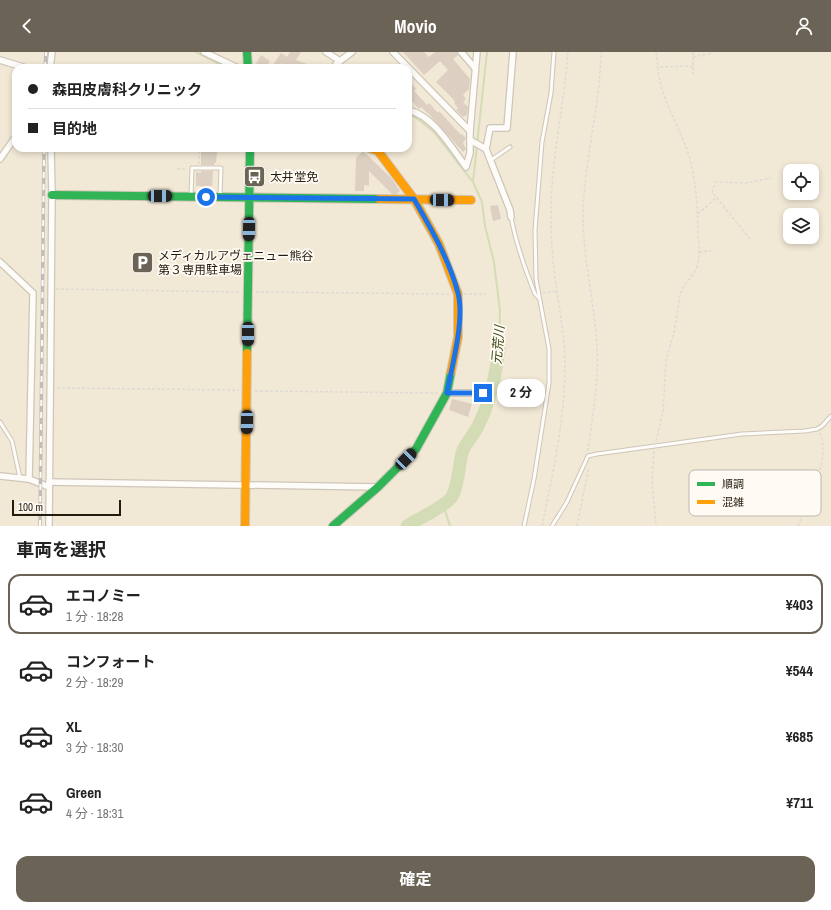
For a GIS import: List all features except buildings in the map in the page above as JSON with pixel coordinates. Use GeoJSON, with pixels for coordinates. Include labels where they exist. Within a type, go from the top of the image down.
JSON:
{"type":"FeatureCollection","features":[{"type":"Feature","properties":{"kind":"street"},"geometry":{"type":"LineString","coordinates":[[50,64],[52,52]]}},
{"type":"Feature","properties":{"kind":"street"},"geometry":{"type":"LineString","coordinates":[[204,52],[230,64]]}},
{"type":"Feature","properties":{"kind":"street"},"geometry":{"type":"LineString","coordinates":[[247,52],[248,64]]}},
{"type":"Feature","properties":{"kind":"street"},"geometry":{"type":"LineString","coordinates":[[326,52],[340,61]]}},
{"type":"Feature","properties":{"kind":"street"},"geometry":{"type":"LineString","coordinates":[[336,64],[352,52]]}},
{"type":"Feature","properties":{"kind":"street"},"geometry":{"type":"LineString","coordinates":[[393,52],[405,64]]}},
{"type":"Feature","properties":{"kind":"street"},"geometry":{"type":"LineString","coordinates":[[461,52],[476,68]]}},
{"type":"Feature","properties":{"kind":"street"},"geometry":{"type":"LineString","coordinates":[[412,111],[417,112],[438,130],[466,167],[472,140],[470,131],[477,52]]}},
{"type":"Feature","properties":{"kind":"street"},"geometry":{"type":"LineString","coordinates":[[485,148],[490,128],[507,128],[513,52]]}},
{"type":"Feature","properties":{"kind":"street"},"geometry":{"type":"LineString","coordinates":[[0,60],[13,64]]}},
{"type":"Feature","properties":{"kind":"street"},"geometry":{"type":"LineString","coordinates":[[412,71],[470,131]]}},
{"type":"Feature","properties":{"kind":"street"},"geometry":{"type":"LineString","coordinates":[[472,140],[485,148],[510,210],[511,217]]}},
{"type":"Feature","properties":{"kind":"street"},"geometry":{"type":"LineString","coordinates":[[0,159],[12,142]]}},
{"type":"Feature","properties":{"kind":"street"},"geometry":{"type":"LineString","coordinates":[[49,526],[51,152]]}},
{"type":"Feature","properties":{"kind":"street"},"geometry":{"type":"LineString","coordinates":[[245,526],[250,152]]}},
{"type":"Feature","properties":{"kind":"street"},"geometry":{"type":"LineString","coordinates":[[334,526],[378,487],[416,449],[447,393],[458,337],[458,294],[440,244],[414,199],[379,152]]}},
{"type":"Feature","properties":{"kind":"street"},"geometry":{"type":"LineString","coordinates":[[52,195],[471,200]]}},
{"type":"Feature","properties":{"kind":"street"},"geometry":{"type":"LineString","coordinates":[[0,262],[33,293],[29,479]]}},
{"type":"Feature","properties":{"kind":"street"},"geometry":{"type":"LineString","coordinates":[[447,393],[483,393]]}},
{"type":"Feature","properties":{"kind":"street"},"geometry":{"type":"LineString","coordinates":[[0,476],[29,479],[49,485],[378,487]]}},
{"type":"Feature","properties":{"kind":"lane"},"geometry":{"type":"LineString","coordinates":[[524,526],[534,479],[549,383],[549,349],[536,279],[535,230],[542,142],[551,93],[554,52]]}},
{"type":"Feature","properties":{"kind":"lane"},"geometry":{"type":"LineString","coordinates":[[491,160],[510,147]]}},
{"type":"Feature","properties":{"kind":"lane"},"geometry":{"type":"LineString","coordinates":[[191,197],[192,168],[221,168],[220,197]]}},
{"type":"Feature","properties":{"kind":"lane"},"geometry":{"type":"LineString","coordinates":[[511,217],[516,241],[522,259],[535,294],[540,299]]}},
{"type":"Feature","properties":{"kind":"lane"},"geometry":{"type":"LineString","coordinates":[[552,526],[567,502],[588,456],[742,434],[797,432],[817,429],[822,426],[831,416]]}},
{"type":"Feature","properties":{"kind":"lane"},"geometry":{"type":"LineString","coordinates":[[0,422],[12,440],[20,478]]}},
{"type":"Feature","properties":{"kind":"path"},"geometry":{"type":"LineString","coordinates":[[542,526],[552,480],[565,384],[565,357],[562,319],[554,269],[551,213],[568,52]]}},
{"type":"Feature","properties":{"kind":"path"},"geometry":{"type":"LineString","coordinates":[[577,526],[589,469],[588,456],[598,351],[586,265],[583,214],[601,52]]}},
{"type":"Feature","properties":{"kind":"path"},"geometry":{"type":"LineString","coordinates":[[656,52],[660,88],[688,154],[695,184],[698,214],[699,252],[697,270],[682,289],[680,295],[674,332],[666,361],[663,412],[655,446],[652,480],[656,526]]}},
{"type":"Feature","properties":{"kind":"path"},"geometry":{"type":"LineString","coordinates":[[693,52],[693,74]]}},
{"type":"Feature","properties":{"kind":"path"},"geometry":{"type":"LineString","coordinates":[[693,58],[713,53]]}},
{"type":"Feature","properties":{"kind":"path"},"geometry":{"type":"LineString","coordinates":[[658,67],[693,66]]}},
{"type":"Feature","properties":{"kind":"path"},"geometry":{"type":"LineString","coordinates":[[199,152],[199,168]]}},
{"type":"Feature","properties":{"kind":"path"},"geometry":{"type":"LineString","coordinates":[[177,169],[192,170]]}},
{"type":"Feature","properties":{"kind":"path"},"geometry":{"type":"LineString","coordinates":[[750,239],[712,192],[716,182],[746,183],[771,178]]}},
{"type":"Feature","properties":{"kind":"path"},"geometry":{"type":"LineString","coordinates":[[698,214],[717,197]]}},
{"type":"Feature","properties":{"kind":"path"},"geometry":{"type":"LineString","coordinates":[[699,252],[711,251]]}},
{"type":"Feature","properties":{"kind":"path"},"geometry":{"type":"LineString","coordinates":[[50,289],[486,294]]}},
{"type":"Feature","properties":{"kind":"path"},"geometry":{"type":"LineString","coordinates":[[539,293],[557,291]]}},
{"type":"Feature","properties":{"kind":"path"},"geometry":{"type":"LineString","coordinates":[[817,429],[822,438],[823,450],[819,470]]}},
{"type":"Feature","properties":{"kind":"path"},"geometry":{"type":"LineString","coordinates":[[798,526],[802,516]]}},
{"type":"Feature","properties":{"kind":"waterway","name":"元荒川"},"geometry":{"type":"LineString","coordinates":[[196,52],[219,64]]}},
{"type":"Feature","properties":{"kind":"waterway","name":"元荒川"},"geometry":{"type":"LineString","coordinates":[[473,182],[487,52]]}},
{"type":"Feature","properties":{"kind":"waterway","name":"元荒川"},"geometry":{"type":"LineString","coordinates":[[412,116],[433,131],[473,182],[482,202],[485,226],[494,262],[500,311],[499,347]]}},
{"type":"Feature","properties":{"kind":"waterway","name":"元荒川"},"geometry":{"type":"LineString","coordinates":[[407,526],[436,510],[451,498],[457,483],[462,453],[477,428],[490,396],[495,377],[499,347]]}},
{"type":"Feature","properties":{"kind":"waterway"},"geometry":{"type":"LineString","coordinates":[[443,504],[450,526]]}},
{"type":"Feature","properties":{"kind":"railway"},"geometry":{"type":"LineString","coordinates":[[45,64],[46,52]]}},
{"type":"Feature","properties":{"kind":"railway"},"geometry":{"type":"LineString","coordinates":[[40,526],[44,152]]}},
{"type":"Feature","properties":{"kind":"traffic: fast"},"geometry":{"type":"LineString","coordinates":[[247,52],[248,64]]}},
{"type":"Feature","properties":{"kind":"traffic: fast"},"geometry":{"type":"LineString","coordinates":[[247,353],[250,152]]}},
{"type":"Feature","properties":{"kind":"traffic: fast"},"geometry":{"type":"LineString","coordinates":[[52,195],[379,199]]}},
{"type":"Feature","properties":{"kind":"traffic: fast"},"geometry":{"type":"LineString","coordinates":[[333,526],[378,487],[416,449],[447,393],[451,372]]}},
{"type":"Feature","properties":{"kind":"traffic: slow"},"geometry":{"type":"LineString","coordinates":[[379,152],[414,199],[439,244],[458,294],[458,337],[451,372]]}},
{"type":"Feature","properties":{"kind":"traffic: slow"},"geometry":{"type":"LineString","coordinates":[[379,199],[471,200]]}},
{"type":"Feature","properties":{"kind":"traffic: slow"},"geometry":{"type":"LineString","coordinates":[[245,526],[247,353]]}},
{"type":"Feature","properties":{"kind":"place","name":"太井堂免"},"geometry":{"type":"Point","coordinates":[255,177]}},
{"type":"Feature","properties":{"kind":"place","name":"メディカルアヴェニュー熊谷 第３専用駐車場"},"geometry":{"type":"Point","coordinates":[142,263]}},
{"type":"Feature","properties":{"kind":"route"},"geometry":{"type":"LineString","coordinates":[[206,197],[414,199],[440,244],[458,294],[458,337],[447,393],[483,393]]}}]}
